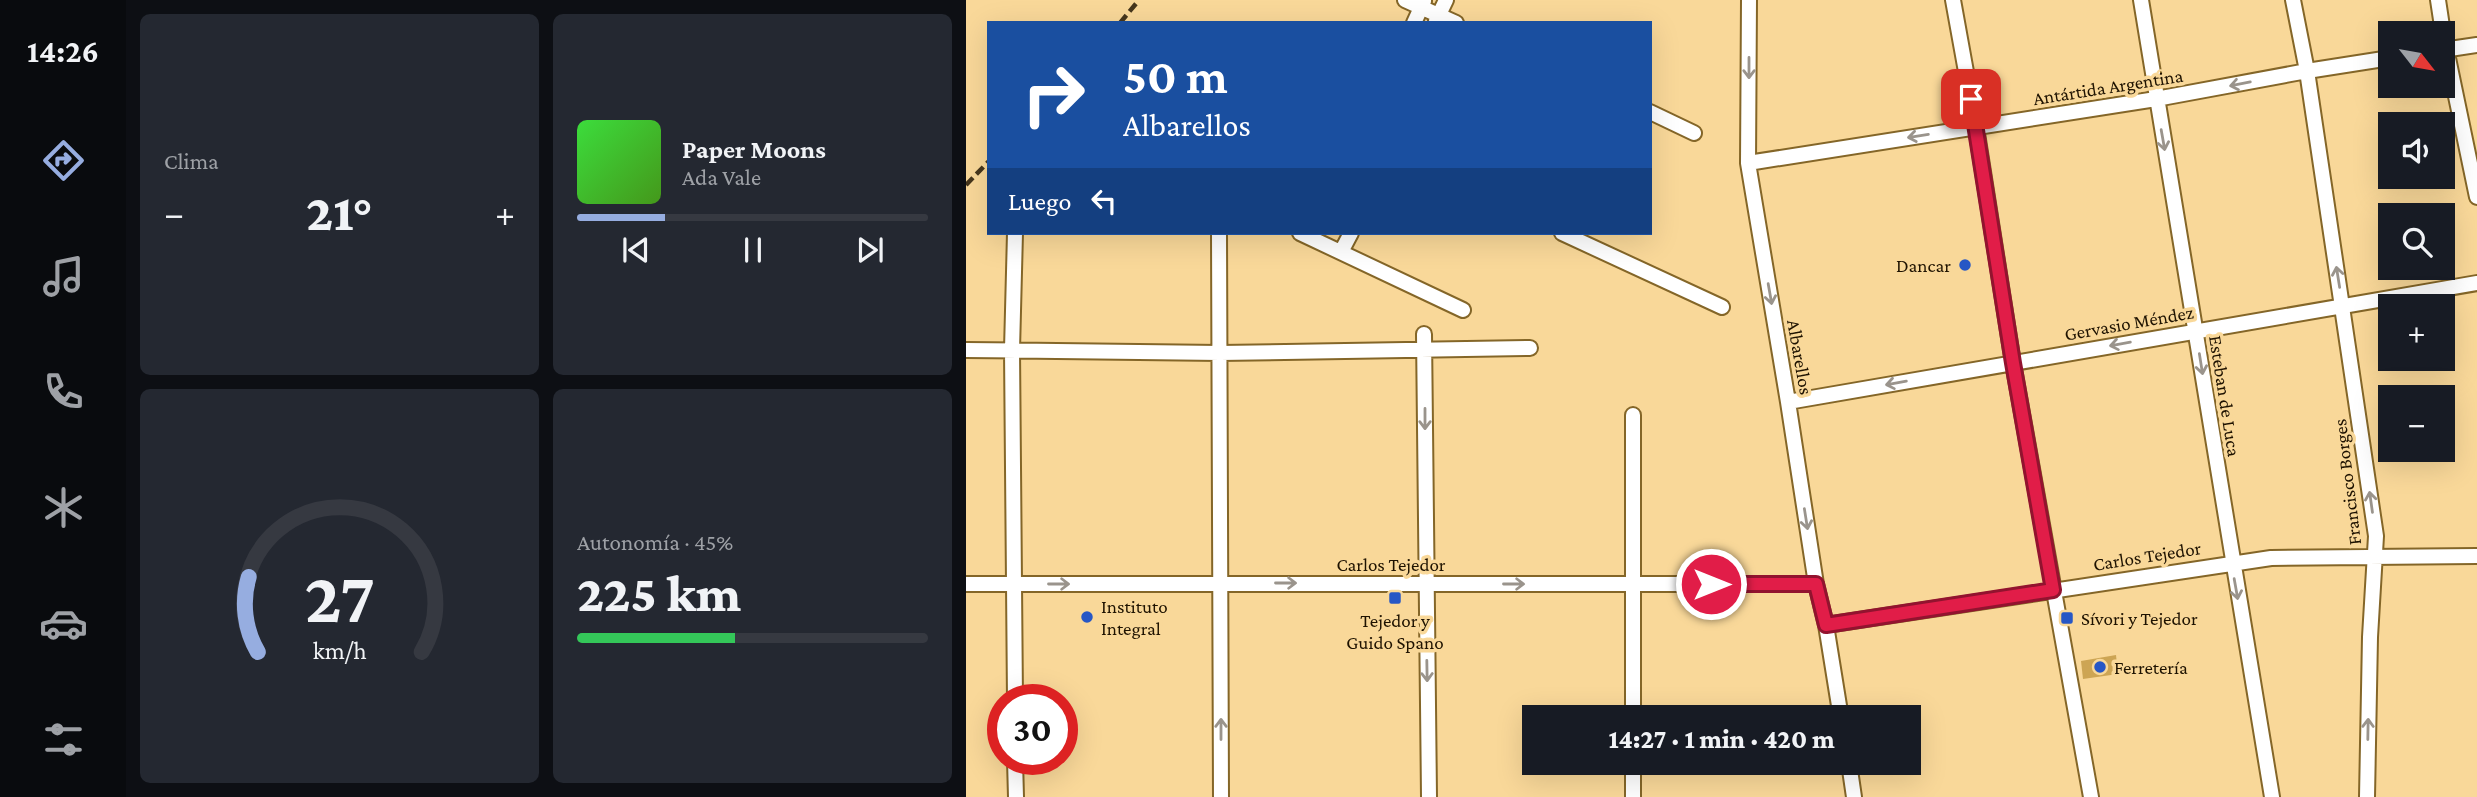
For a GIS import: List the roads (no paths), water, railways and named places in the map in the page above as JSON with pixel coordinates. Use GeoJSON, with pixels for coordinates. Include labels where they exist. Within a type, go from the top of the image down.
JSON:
{"type":"FeatureCollection","features":[{"type":"Feature","properties":{"kind":"street"},"geometry":{"type":"LineString","coordinates":[[1405,0],[1423,4],[1437,19],[1446,0]]}},
{"type":"Feature","properties":{"kind":"street","name":"Albarellos"},"geometry":{"type":"LineString","coordinates":[[1749,0],[1748,163],[1816,584],[1826,625],[1839,705]]}},
{"type":"Feature","properties":{"kind":"street"},"geometry":{"type":"LineString","coordinates":[[1953,0],[2013,363],[2091,797]]}},
{"type":"Feature","properties":{"kind":"street","name":"Esteban de Luca"},"geometry":{"type":"LineString","coordinates":[[2141,0],[2231,562],[2272,797]]}},
{"type":"Feature","properties":{"kind":"street","name":"Francisco Borges"},"geometry":{"type":"LineString","coordinates":[[2293,0],[2376,536],[2370,637],[2367,797]]}},
{"type":"Feature","properties":{"kind":"street"},"geometry":{"type":"LineString","coordinates":[[2438,0],[2441,21]]}},
{"type":"Feature","properties":{"kind":"street"},"geometry":{"type":"LineString","coordinates":[[1415,21],[1423,4]]}},
{"type":"Feature","properties":{"kind":"street"},"geometry":{"type":"LineString","coordinates":[[2455,48],[2477,45]]}},
{"type":"Feature","properties":{"kind":"street","name":"Antártida Argentina"},"geometry":{"type":"LineString","coordinates":[[1748,163],[2156,99],[2378,60]]}},
{"type":"Feature","properties":{"kind":"street"},"geometry":{"type":"LineString","coordinates":[[2455,98],[2477,197]]}},
{"type":"Feature","properties":{"kind":"street"},"geometry":{"type":"LineString","coordinates":[[1652,113],[1694,132]]}},
{"type":"Feature","properties":{"kind":"street"},"geometry":{"type":"LineString","coordinates":[[1015,235],[1012,350],[1015,684]]}},
{"type":"Feature","properties":{"kind":"street"},"geometry":{"type":"LineString","coordinates":[[1219,235],[1221,797]]}},
{"type":"Feature","properties":{"kind":"street"},"geometry":{"type":"LineString","coordinates":[[1310,235],[1463,310]]}},
{"type":"Feature","properties":{"kind":"street"},"geometry":{"type":"LineString","coordinates":[[1341,252],[1350,235]]}},
{"type":"Feature","properties":{"kind":"street"},"geometry":{"type":"LineString","coordinates":[[1566,235],[1722,307]]}},
{"type":"Feature","properties":{"kind":"street","name":"Gervasio Méndez"},"geometry":{"type":"LineString","coordinates":[[1788,402],[2477,283]]}},
{"type":"Feature","properties":{"kind":"street"},"geometry":{"type":"LineString","coordinates":[[1424,334],[1429,797]]}},
{"type":"Feature","properties":{"kind":"street"},"geometry":{"type":"LineString","coordinates":[[966,350],[1220,353],[1530,348]]}},
{"type":"Feature","properties":{"kind":"street"},"geometry":{"type":"LineString","coordinates":[[1633,415],[1633,705]]}},
{"type":"Feature","properties":{"kind":"street","name":"Carlos Tejedor"},"geometry":{"type":"LineString","coordinates":[[1826,625],[2231,562],[2375,555],[2477,556]]}},
{"type":"Feature","properties":{"kind":"street","name":"Carlos Tejedor"},"geometry":{"type":"LineString","coordinates":[[966,584],[1816,584]]}},
{"type":"Feature","properties":{"kind":"street"},"geometry":{"type":"LineString","coordinates":[[1015,775],[1016,797]]}},
{"type":"Feature","properties":{"kind":"street"},"geometry":{"type":"LineString","coordinates":[[1633,775],[1633,797]]}},
{"type":"Feature","properties":{"kind":"street"},"geometry":{"type":"LineString","coordinates":[[1851,775],[1854,797]]}},
{"type":"Feature","properties":{"kind":"railway"},"geometry":{"type":"LineString","coordinates":[[1122,21],[1139,0]]}},
{"type":"Feature","properties":{"kind":"railway"},"geometry":{"type":"LineString","coordinates":[[966,185],[987,163]]}},
{"type":"Feature","properties":{"kind":"place","name":"Dancar"},"geometry":{"type":"Point","coordinates":[1965,265]}},
{"type":"Feature","properties":{"kind":"place","name":"Tejedor y Guido Spano"},"geometry":{"type":"Point","coordinates":[1395,598]}},
{"type":"Feature","properties":{"kind":"place","name":"Instituto Integral"},"geometry":{"type":"Point","coordinates":[1087,617]}},
{"type":"Feature","properties":{"kind":"place","name":"Sívori y Tejedor"},"geometry":{"type":"Point","coordinates":[2067,618]}},
{"type":"Feature","properties":{"kind":"place","name":"Ferretería"},"geometry":{"type":"Point","coordinates":[2100,667]}}]}
